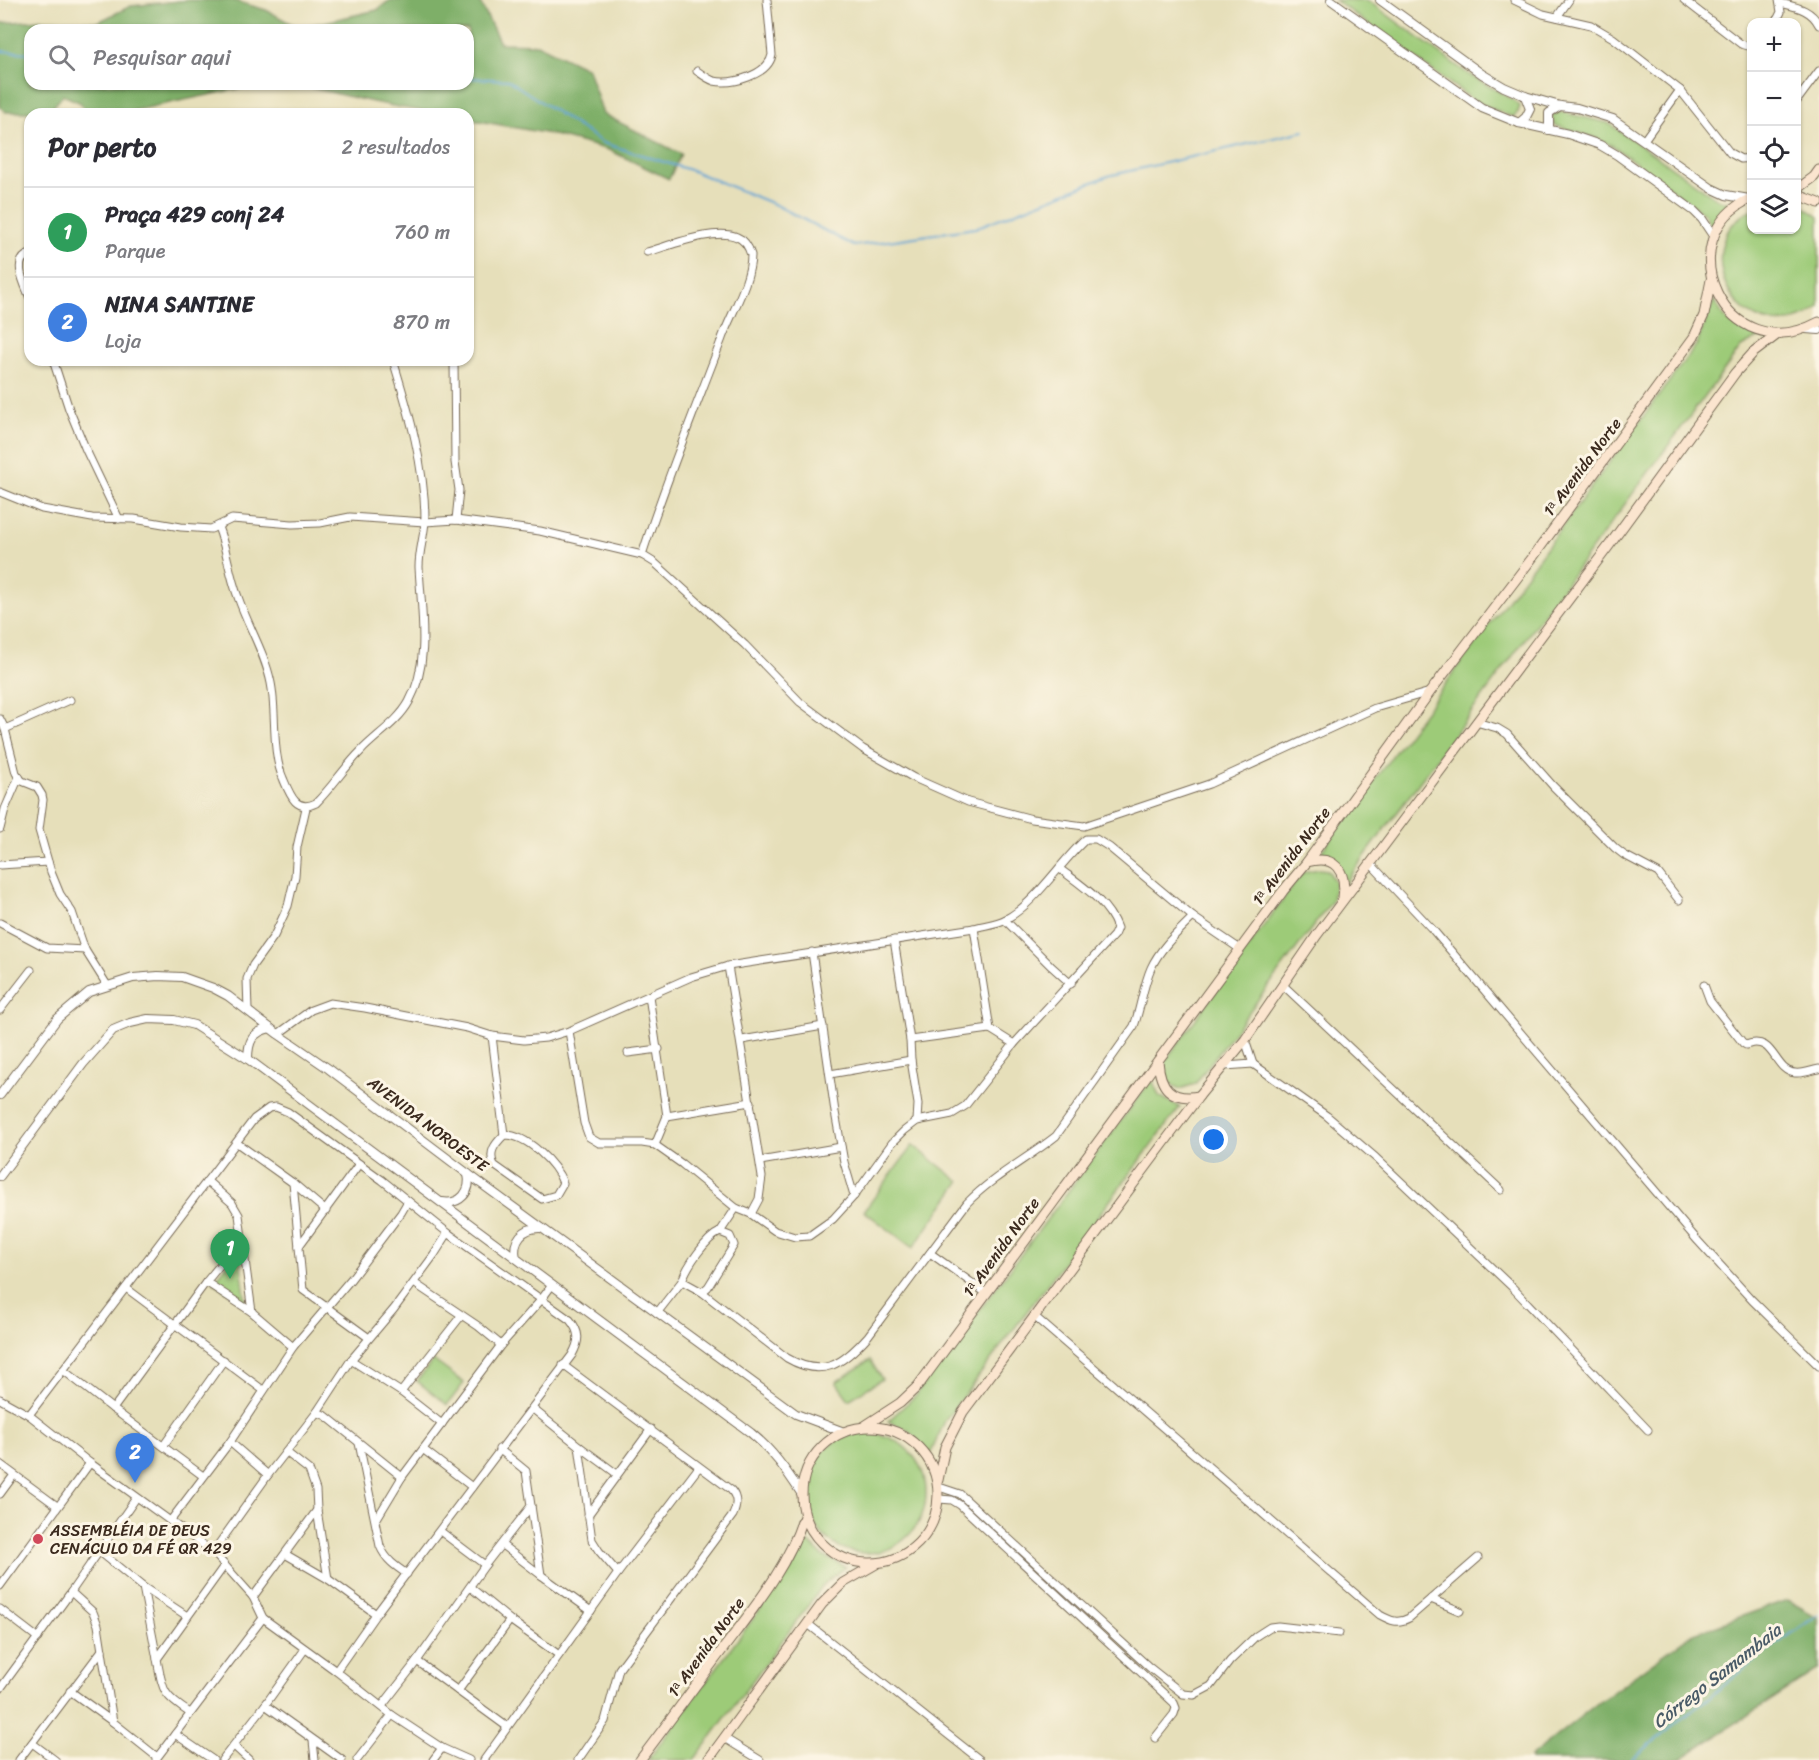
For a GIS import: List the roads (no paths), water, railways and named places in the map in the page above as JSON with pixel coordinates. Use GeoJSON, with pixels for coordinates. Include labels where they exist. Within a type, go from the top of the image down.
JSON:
{"type":"FeatureCollection","features":[{"type":"Feature","properties":{"kind":"main road"},"geometry":{"type":"LineString","coordinates":[[1801,189],[1819,170]]}},
{"type":"Feature","properties":{"kind":"main road"},"geometry":{"type":"LineString","coordinates":[[1801,194],[1819,203]]}},
{"type":"Feature","properties":{"kind":"main road"},"geometry":{"type":"LineString","coordinates":[[1714,237],[1728,215],[1747,200]]}},
{"type":"Feature","properties":{"kind":"main road","name":"1ᵃ Avenida Norte"},"geometry":{"type":"LineString","coordinates":[[863,1427],[900,1403],[918,1386],[1694,337],[1704,315],[1711,280],[1709,258],[1714,237]]}},
{"type":"Feature","properties":{"kind":"main road"},"geometry":{"type":"LineString","coordinates":[[1711,280],[1720,301],[1736,318],[1756,329],[1778,334],[1806,329],[1819,322]]}},
{"type":"Feature","properties":{"kind":"main road"},"geometry":{"type":"LineString","coordinates":[[708,1760],[822,1604],[843,1583],[876,1564],[895,1559],[912,1550],[926,1536],[935,1518],[939,1499],[938,1483],[945,1447],[957,1420],[1198,1096],[1245,1040],[1343,900],[1608,547],[1735,373],[1753,353],[1778,334]]}},
{"type":"Feature","properties":{"kind":"main road"},"geometry":{"type":"LineString","coordinates":[[1307,862],[1320,859],[1333,862],[1343,876],[1343,900]]}},
{"type":"Feature","properties":{"kind":"main road"},"geometry":{"type":"LineString","coordinates":[[1158,1061],[1160,1078],[1169,1090],[1180,1098],[1198,1096]]}},
{"type":"Feature","properties":{"kind":"main road"},"geometry":{"type":"LineString","coordinates":[[876,1564],[853,1562],[832,1552],[815,1536],[804,1516],[801,1493],[805,1474],[814,1456],[827,1442],[844,1432],[863,1427],[882,1427],[900,1433],[918,1445],[930,1461],[938,1483]]}},
{"type":"Feature","properties":{"kind":"main road","name":"1ᵃ Avenida Norte"},"geometry":{"type":"LineString","coordinates":[[640,1760],[745,1620],[786,1561],[796,1541],[804,1516]]}},
{"type":"Feature","properties":{"kind":"street"},"geometry":{"type":"LineString","coordinates":[[697,71],[712,80],[727,81],[747,77],[764,68],[772,55],[767,0]]}},
{"type":"Feature","properties":{"kind":"street"},"geometry":{"type":"LineString","coordinates":[[1331,0],[1482,108],[1519,123],[1590,141],[1617,154],[1694,211],[1714,237]]}},
{"type":"Feature","properties":{"kind":"street"},"geometry":{"type":"LineString","coordinates":[[1380,0],[1482,74],[1504,87],[1525,96],[1613,119],[1711,188],[1726,195],[1747,198]]}},
{"type":"Feature","properties":{"kind":"street"},"geometry":{"type":"LineString","coordinates":[[1514,0],[1543,14],[1581,22],[1600,29],[1680,90],[1730,153],[1741,159],[1747,158]]}},
{"type":"Feature","properties":{"kind":"street"},"geometry":{"type":"LineString","coordinates":[[1557,17],[1569,0]]}},
{"type":"Feature","properties":{"kind":"street"},"geometry":{"type":"LineString","coordinates":[[1684,0],[1741,44],[1747,46]]}},
{"type":"Feature","properties":{"kind":"street"},"geometry":{"type":"LineString","coordinates":[[1778,18],[1781,12],[1779,1],[1806,10],[1811,13],[1819,25]]}},
{"type":"Feature","properties":{"kind":"street"},"geometry":{"type":"LineString","coordinates":[[1801,96],[1819,71]]}},
{"type":"Feature","properties":{"kind":"street"},"geometry":{"type":"LineString","coordinates":[[1644,140],[1680,90]]}},
{"type":"Feature","properties":{"kind":"street"},"geometry":{"type":"LineString","coordinates":[[1519,123],[1530,109],[1525,96]]}},
{"type":"Feature","properties":{"kind":"street"},"geometry":{"type":"LineString","coordinates":[[1549,130],[1549,113],[1560,105]]}},
{"type":"Feature","properties":{"kind":"street"},"geometry":{"type":"LineString","coordinates":[[642,555],[658,506],[748,273],[751,255],[742,240],[726,234],[647,252]]}},
{"type":"Feature","properties":{"kind":"street"},"geometry":{"type":"LineString","coordinates":[[24,257],[20,263],[24,281]]}},
{"type":"Feature","properties":{"kind":"street"},"geometry":{"type":"LineString","coordinates":[[1806,329],[1819,330]]}},
{"type":"Feature","properties":{"kind":"street"},"geometry":{"type":"LineString","coordinates":[[55,366],[86,450],[119,519]]}},
{"type":"Feature","properties":{"kind":"street"},"geometry":{"type":"LineString","coordinates":[[306,808],[316,803],[361,750],[408,704],[420,668],[423,609],[419,551],[424,522],[418,459],[410,415],[395,366]]}},
{"type":"Feature","properties":{"kind":"street"},"geometry":{"type":"LineString","coordinates":[[454,366],[454,462],[459,490],[456,520]]}},
{"type":"Feature","properties":{"kind":"street"},"geometry":{"type":"LineString","coordinates":[[0,492],[42,509],[92,518],[119,519],[205,530],[218,527],[232,519],[320,524],[350,517],[424,522],[456,520],[540,531],[642,555],[656,563],[745,645],[800,702],[863,749],[914,778],[968,802],[1032,819],[1084,826],[1209,784],[1375,708],[1430,692]]}},
{"type":"Feature","properties":{"kind":"street"},"geometry":{"type":"LineString","coordinates":[[218,527],[237,596],[261,652],[271,684],[277,757],[281,775],[295,802],[306,808]]}},
{"type":"Feature","properties":{"kind":"street"},"geometry":{"type":"LineString","coordinates":[[70,700],[2,723],[11,758],[19,777],[22,781],[37,787],[42,795],[39,830],[48,862],[60,894],[72,912],[85,950],[107,985]]}},
{"type":"Feature","properties":{"kind":"street"},"geometry":{"type":"LineString","coordinates":[[1476,722],[1497,728],[1507,734],[1553,786],[1615,848],[1658,873],[1679,900]]}},
{"type":"Feature","properties":{"kind":"street"},"geometry":{"type":"LineString","coordinates":[[0,829],[5,809],[19,777]]}},
{"type":"Feature","properties":{"kind":"street"},"geometry":{"type":"LineString","coordinates":[[248,1011],[247,979],[253,965],[274,936],[288,906],[295,876],[297,847],[306,808]]}},
{"type":"Feature","properties":{"kind":"street"},"geometry":{"type":"LineString","coordinates":[[1084,826],[1086,839]]}},
{"type":"Feature","properties":{"kind":"street"},"geometry":{"type":"LineString","coordinates":[[278,1034],[311,1010],[330,1003],[467,1028],[492,1036],[524,1040],[546,1038],[569,1031],[691,977],[728,966],[974,928],[1005,920],[1018,911],[1060,870],[1076,848],[1086,839],[1096,839],[1109,847],[1193,917],[1240,949]]}},
{"type":"Feature","properties":{"kind":"street"},"geometry":{"type":"LineString","coordinates":[[0,865],[48,862]]}},
{"type":"Feature","properties":{"kind":"street"},"geometry":{"type":"LineString","coordinates":[[1371,864],[1433,930],[1698,1241],[1752,1300],[1819,1366]]}},
{"type":"Feature","properties":{"kind":"street"},"geometry":{"type":"LineString","coordinates":[[569,1031],[584,1123],[589,1137],[600,1143],[655,1145],[736,1208],[751,1214],[775,1231],[795,1237],[808,1236],[833,1219],[854,1196],[892,1143],[917,1121],[952,1114],[965,1106],[1014,1044],[1107,944],[1117,928],[1114,919],[1105,906],[1060,870]]}},
{"type":"Feature","properties":{"kind":"street"},"geometry":{"type":"LineString","coordinates":[[682,1281],[702,1292],[798,1365],[827,1368],[850,1355],[868,1336],[967,1203],[982,1187],[1056,1136],[1134,1026],[1142,1006],[1147,981],[1158,956],[1193,917]]}},
{"type":"Feature","properties":{"kind":"street"},"geometry":{"type":"LineString","coordinates":[[1005,920],[1031,948],[1071,984]]}},
{"type":"Feature","properties":{"kind":"street"},"geometry":{"type":"LineString","coordinates":[[0,923],[47,948],[85,950]]}},
{"type":"Feature","properties":{"kind":"street"},"geometry":{"type":"LineString","coordinates":[[974,928],[990,1029]]}},
{"type":"Feature","properties":{"kind":"street"},"geometry":{"type":"LineString","coordinates":[[894,940],[910,1040],[918,1104],[917,1121]]}},
{"type":"Feature","properties":{"kind":"street"},"geometry":{"type":"LineString","coordinates":[[812,952],[841,1147],[854,1196]]}},
{"type":"Feature","properties":{"kind":"street"},"geometry":{"type":"LineString","coordinates":[[728,966],[742,1040],[760,1161],[762,1187],[751,1214]]}},
{"type":"Feature","properties":{"kind":"street"},"geometry":{"type":"LineString","coordinates":[[0,1010],[31,970]]}},
{"type":"Feature","properties":{"kind":"street","name":"AVENIDA NOROESTE"},"geometry":{"type":"LineString","coordinates":[[0,1095],[4,1083],[57,1019],[89,992],[133,978],[158,976],[182,977],[213,988],[228,996],[329,1069],[468,1174],[796,1414],[844,1432]]}},
{"type":"Feature","properties":{"kind":"street"},"geometry":{"type":"LineString","coordinates":[[1283,985],[1501,1190]]}},
{"type":"Feature","properties":{"kind":"street"},"geometry":{"type":"LineString","coordinates":[[1704,985],[1710,1001],[1743,1043],[1764,1044],[1786,1069],[1793,1073],[1819,1068]]}},
{"type":"Feature","properties":{"kind":"street"},"geometry":{"type":"LineString","coordinates":[[649,996],[667,1116],[664,1128],[655,1145]]}},
{"type":"Feature","properties":{"kind":"street"},"geometry":{"type":"LineString","coordinates":[[0,1176],[84,1064],[113,1030],[148,1019],[174,1020],[194,1025],[248,1059],[759,1439],[780,1461],[801,1493]]}},
{"type":"Feature","properties":{"kind":"street"},"geometry":{"type":"LineString","coordinates":[[742,1040],[823,1026]]}},
{"type":"Feature","properties":{"kind":"street"},"geometry":{"type":"LineString","coordinates":[[248,1059],[251,1039],[257,1032],[270,1028]]}},
{"type":"Feature","properties":{"kind":"street"},"geometry":{"type":"LineString","coordinates":[[910,1040],[990,1029],[1014,1044]]}},
{"type":"Feature","properties":{"kind":"street"},"geometry":{"type":"LineString","coordinates":[[492,1036],[504,1135]]}},
{"type":"Feature","properties":{"kind":"street"},"geometry":{"type":"LineString","coordinates":[[1245,1040],[1253,1064],[1327,1116],[1376,1158],[1512,1287],[1648,1430]]}},
{"type":"Feature","properties":{"kind":"street"},"geometry":{"type":"LineString","coordinates":[[628,1053],[658,1049]]}},
{"type":"Feature","properties":{"kind":"street"},"geometry":{"type":"LineString","coordinates":[[830,1074],[911,1060]]}},
{"type":"Feature","properties":{"kind":"street"},"geometry":{"type":"LineString","coordinates":[[1225,1066],[1253,1064]]}},
{"type":"Feature","properties":{"kind":"street"},"geometry":{"type":"LineString","coordinates":[[667,1116],[751,1102]]}},
{"type":"Feature","properties":{"kind":"street"},"geometry":{"type":"LineString","coordinates":[[29,1415],[254,1119],[262,1112],[276,1107],[304,1123],[448,1233],[570,1320],[576,1328],[578,1343],[533,1409],[500,1449],[336,1671]]}},
{"type":"Feature","properties":{"kind":"street"},"geometry":{"type":"LineString","coordinates":[[511,1134],[520,1138],[554,1165],[563,1184],[556,1195],[542,1199],[495,1165],[492,1152],[494,1145],[504,1135],[511,1134]]}},
{"type":"Feature","properties":{"kind":"street"},"geometry":{"type":"LineString","coordinates":[[237,1143],[326,1211]]}},
{"type":"Feature","properties":{"kind":"street"},"geometry":{"type":"LineString","coordinates":[[760,1161],[841,1147]]}},
{"type":"Feature","properties":{"kind":"street"},"geometry":{"type":"LineString","coordinates":[[299,1246],[359,1164]]}},
{"type":"Feature","properties":{"kind":"street"},"geometry":{"type":"LineString","coordinates":[[441,1202],[455,1202],[466,1193],[468,1174]]}},
{"type":"Feature","properties":{"kind":"street"},"geometry":{"type":"LineString","coordinates":[[207,1182],[232,1203],[239,1215],[252,1312]]}},
{"type":"Feature","properties":{"kind":"street"},"geometry":{"type":"LineString","coordinates":[[292,1183],[303,1290],[369,1338]]}},
{"type":"Feature","properties":{"kind":"street"},"geometry":{"type":"LineString","coordinates":[[171,1520],[230,1442],[293,1347],[328,1307],[408,1201]]}},
{"type":"Feature","properties":{"kind":"street"},"geometry":{"type":"LineString","coordinates":[[657,1313],[682,1281],[703,1247],[715,1234],[720,1232],[736,1208]]}},
{"type":"Feature","properties":{"kind":"street"},"geometry":{"type":"LineString","coordinates":[[516,1258],[515,1244],[518,1238],[528,1229],[542,1228]]}},
{"type":"Feature","properties":{"kind":"street"},"geometry":{"type":"LineString","coordinates":[[702,1292],[708,1287],[734,1245],[730,1236],[720,1232]]}},
{"type":"Feature","properties":{"kind":"street"},"geometry":{"type":"LineString","coordinates":[[213,1552],[268,1474],[317,1412],[351,1360],[414,1283],[448,1233]]}},
{"type":"Feature","properties":{"kind":"street"},"geometry":{"type":"LineString","coordinates":[[113,1409],[206,1282],[242,1238]]}},
{"type":"Feature","properties":{"kind":"street"},"geometry":{"type":"LineString","coordinates":[[930,1253],[986,1293]]}},
{"type":"Feature","properties":{"kind":"street"},"geometry":{"type":"LineString","coordinates":[[206,1282],[252,1312],[293,1347]]}},
{"type":"Feature","properties":{"kind":"street"},"geometry":{"type":"LineString","coordinates":[[414,1283],[478,1326],[501,1345]]}},
{"type":"Feature","properties":{"kind":"street"},"geometry":{"type":"LineString","coordinates":[[376,1520],[402,1477],[501,1345],[552,1285]]}},
{"type":"Feature","properties":{"kind":"street"},"geometry":{"type":"LineString","coordinates":[[126,1288],[264,1390]]}},
{"type":"Feature","properties":{"kind":"street"},"geometry":{"type":"LineString","coordinates":[[401,1392],[460,1316]]}},
{"type":"Feature","properties":{"kind":"street"},"geometry":{"type":"LineString","coordinates":[[1034,1316],[1380,1615],[1395,1622],[1403,1621],[1415,1614],[1478,1558]]}},
{"type":"Feature","properties":{"kind":"street"},"geometry":{"type":"LineString","coordinates":[[164,1445],[224,1360]]}},
{"type":"Feature","properties":{"kind":"street"},"geometry":{"type":"LineString","coordinates":[[351,1360],[401,1392],[442,1424]]}},
{"type":"Feature","properties":{"kind":"street"},"geometry":{"type":"LineString","coordinates":[[563,1365],[734,1494],[737,1505],[619,1670],[605,1721],[578,1760]]}},
{"type":"Feature","properties":{"kind":"street"},"geometry":{"type":"LineString","coordinates":[[63,1370],[203,1476]]}},
{"type":"Feature","properties":{"kind":"street"},"geometry":{"type":"LineString","coordinates":[[0,1399],[29,1415],[136,1498],[171,1520],[213,1552],[253,1597],[263,1618],[392,1715],[442,1748],[470,1760]]}},
{"type":"Feature","properties":{"kind":"street"},"geometry":{"type":"LineString","coordinates":[[533,1409],[618,1474]]}},
{"type":"Feature","properties":{"kind":"street"},"geometry":{"type":"LineString","coordinates":[[317,1412],[326,1416],[402,1477]]}},
{"type":"Feature","properties":{"kind":"street"},"geometry":{"type":"LineString","coordinates":[[588,1515],[651,1430]]}},
{"type":"Feature","properties":{"kind":"street"},"geometry":{"type":"LineString","coordinates":[[230,1442],[268,1474]]}},
{"type":"Feature","properties":{"kind":"street"},"geometry":{"type":"LineString","coordinates":[[359,1443],[384,1555],[390,1563],[407,1574]]}},
{"type":"Feature","properties":{"kind":"street"},"geometry":{"type":"LineString","coordinates":[[579,1446],[594,1546],[618,1573]]}},
{"type":"Feature","properties":{"kind":"street"},"geometry":{"type":"LineString","coordinates":[[500,1449],[526,1472],[541,1575]]}},
{"type":"Feature","properties":{"kind":"street"},"geometry":{"type":"LineString","coordinates":[[424,1450],[472,1487]]}},
{"type":"Feature","properties":{"kind":"street"},"geometry":{"type":"LineString","coordinates":[[286,1452],[309,1470],[316,1490],[328,1579]]}},
{"type":"Feature","properties":{"kind":"street"},"geometry":{"type":"LineString","coordinates":[[2,1581],[90,1463]]}},
{"type":"Feature","properties":{"kind":"street"},"geometry":{"type":"LineString","coordinates":[[0,1464],[57,1506]]}},
{"type":"Feature","properties":{"kind":"street"},"geometry":{"type":"LineString","coordinates":[[484,1760],[506,1726],[618,1573],[699,1467]]}},
{"type":"Feature","properties":{"kind":"street"},"geometry":{"type":"LineString","coordinates":[[0,1494],[14,1475]]}},
{"type":"Feature","properties":{"kind":"street"},"geometry":{"type":"LineString","coordinates":[[938,1483],[960,1494],[1149,1667],[1183,1694],[1194,1695],[1211,1686],[1230,1661],[1256,1636],[1270,1628],[1278,1626],[1339,1633]]}},
{"type":"Feature","properties":{"kind":"street"},"geometry":{"type":"LineString","coordinates":[[0,1689],[136,1498]]}},
{"type":"Feature","properties":{"kind":"street"},"geometry":{"type":"LineString","coordinates":[[939,1499],[952,1500],[960,1504],[1174,1703],[1176,1708],[1174,1714],[1155,1737]]}},
{"type":"Feature","properties":{"kind":"street"},"geometry":{"type":"LineString","coordinates":[[382,1706],[531,1506]]}},
{"type":"Feature","properties":{"kind":"street"},"geometry":{"type":"LineString","coordinates":[[253,1597],[317,1510]]}},
{"type":"Feature","properties":{"kind":"street"},"geometry":{"type":"LineString","coordinates":[[440,1531],[485,1565]]}},
{"type":"Feature","properties":{"kind":"street"},"geometry":{"type":"LineString","coordinates":[[502,1545],[591,1611]]}},
{"type":"Feature","properties":{"kind":"street"},"geometry":{"type":"LineString","coordinates":[[99,1551],[144,1587],[187,1616]]}},
{"type":"Feature","properties":{"kind":"street"},"geometry":{"type":"LineString","coordinates":[[285,1554],[328,1579],[376,1614]]}},
{"type":"Feature","properties":{"kind":"street"},"geometry":{"type":"LineString","coordinates":[[157,1659],[224,1566]]}},
{"type":"Feature","properties":{"kind":"street"},"geometry":{"type":"LineString","coordinates":[[144,1587],[165,1694],[171,1701],[190,1713]]}},
{"type":"Feature","properties":{"kind":"street"},"geometry":{"type":"LineString","coordinates":[[470,1587],[510,1620],[559,1654]]}},
{"type":"Feature","properties":{"kind":"street"},"geometry":{"type":"LineString","coordinates":[[71,1592],[93,1612],[98,1625],[113,1722]]}},
{"type":"Feature","properties":{"kind":"street"},"geometry":{"type":"LineString","coordinates":[[1431,1599],[1460,1611]]}},
{"type":"Feature","properties":{"kind":"street"},"geometry":{"type":"LineString","coordinates":[[0,1609],[38,1638]]}},
{"type":"Feature","properties":{"kind":"street"},"geometry":{"type":"LineString","coordinates":[[70,1691],[113,1722],[156,1758],[263,1618]]}},
{"type":"Feature","properties":{"kind":"street"},"geometry":{"type":"LineString","coordinates":[[458,1691],[510,1620]]}},
{"type":"Feature","properties":{"kind":"street"},"geometry":{"type":"LineString","coordinates":[[808,1624],[980,1760]]}},
{"type":"Feature","properties":{"kind":"street"},"geometry":{"type":"LineString","coordinates":[[222,1760],[305,1649]]}},
{"type":"Feature","properties":{"kind":"street"},"geometry":{"type":"LineString","coordinates":[[19,1760],[102,1650]]}},
{"type":"Feature","properties":{"kind":"street"},"geometry":{"type":"LineString","coordinates":[[417,1661],[506,1726]]}},
{"type":"Feature","properties":{"kind":"street"},"geometry":{"type":"LineString","coordinates":[[265,1705],[342,1760]]}},
{"type":"Feature","properties":{"kind":"street"},"geometry":{"type":"LineString","coordinates":[[357,1760],[392,1715]]}},
{"type":"Feature","properties":{"kind":"street"},"geometry":{"type":"LineString","coordinates":[[175,1734],[213,1760]]}},
{"type":"Feature","properties":{"kind":"street"},"geometry":{"type":"LineString","coordinates":[[724,1738],[760,1760]]}},
{"type":"Feature","properties":{"kind":"street"},"geometry":{"type":"LineString","coordinates":[[314,1741],[315,1760]]}},
{"type":"Feature","properties":{"kind":"street"},"geometry":{"type":"LineString","coordinates":[[32,1743],[55,1760]]}},
{"type":"Feature","properties":{"kind":"street"},"geometry":{"type":"LineString","coordinates":[[234,1746],[249,1760]]}},
{"type":"Feature","properties":{"kind":"street"},"geometry":{"type":"LineString","coordinates":[[433,1760],[442,1748]]}},
{"type":"Feature","properties":{"kind":"waterway"},"geometry":{"type":"LineString","coordinates":[[0,51],[24,53]]}},
{"type":"Feature","properties":{"kind":"waterway"},"geometry":{"type":"LineString","coordinates":[[474,78],[508,80],[603,143],[693,171],[776,205],[854,246],[975,228],[1108,176],[1304,131]]}},
{"type":"Feature","properties":{"kind":"waterway","name":"Córrego Samambaia"},"geometry":{"type":"LineString","coordinates":[[1631,1760],[1764,1653],[1819,1614]]}},
{"type":"Feature","properties":{"kind":"place","name":"Praça 429 conj 24"},"geometry":{"type":"Point","coordinates":[230,1279]}},
{"type":"Feature","properties":{"kind":"place","name":"NINA SANTINE"},"geometry":{"type":"Point","coordinates":[135,1483]}},
{"type":"Feature","properties":{"kind":"place","name":"ASSEMBLÉIA DE DEUS CENÁCULO DA FÉ QR 429"},"geometry":{"type":"Point","coordinates":[38,1539]}}]}
